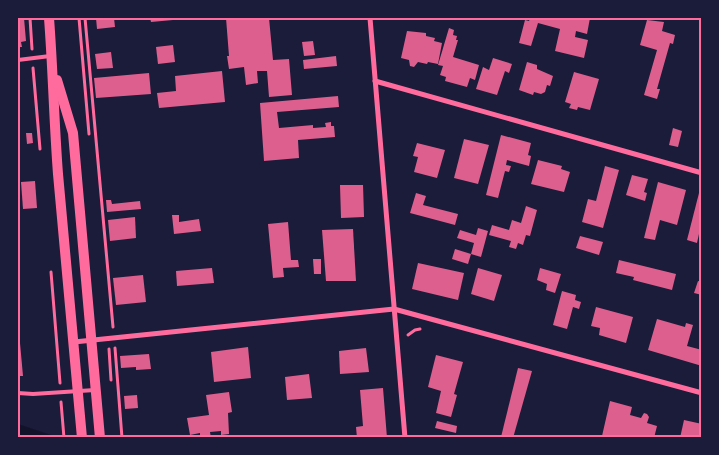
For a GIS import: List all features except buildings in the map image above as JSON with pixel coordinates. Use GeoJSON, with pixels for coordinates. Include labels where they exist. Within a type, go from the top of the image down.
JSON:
{"type":"FeatureCollection","features":[{"type":"Feature","properties":{"kind":"main road"},"geometry":{"type":"LineString","coordinates":[[49,18],[55,135],[82,438]]}},
{"type":"Feature","properties":{"kind":"main road"},"geometry":{"type":"LineString","coordinates":[[53,67],[73,132],[100,433]]}},
{"type":"Feature","properties":{"kind":"street"},"geometry":{"type":"LineString","coordinates":[[370,18],[405,438]]}},
{"type":"Feature","properties":{"kind":"street"},"geometry":{"type":"LineString","coordinates":[[375,81],[702,173]]}},
{"type":"Feature","properties":{"kind":"street"},"geometry":{"type":"LineString","coordinates":[[73,342],[394,310],[702,393]]}},
{"type":"Feature","properties":{"kind":"lane"},"geometry":{"type":"LineString","coordinates":[[18,60],[52,56]]}},
{"type":"Feature","properties":{"kind":"lane"},"geometry":{"type":"LineString","coordinates":[[18,393],[96,390]]}},
{"type":"Feature","properties":{"kind":"path"},"geometry":{"type":"LineString","coordinates":[[85,18],[122,438]]}},
{"type":"Feature","properties":{"kind":"path"},"geometry":{"type":"LineString","coordinates":[[406,340],[411,332],[419,329],[424,330]]}},
{"type":"Feature","properties":{"kind":"path"},"geometry":{"type":"LineString","coordinates":[[115,350],[125,349]]}},
{"type":"Feature","properties":{"kind":"path"},"geometry":{"type":"LineString","coordinates":[[63,424],[64,438]]}},
{"type":"Feature","properties":{"kind":"shaded area"},"geometry":{"type":"Polygon","coordinates":[[[18,424],[54,437],[23,438],[18,436],[18,424]]]}}]}
